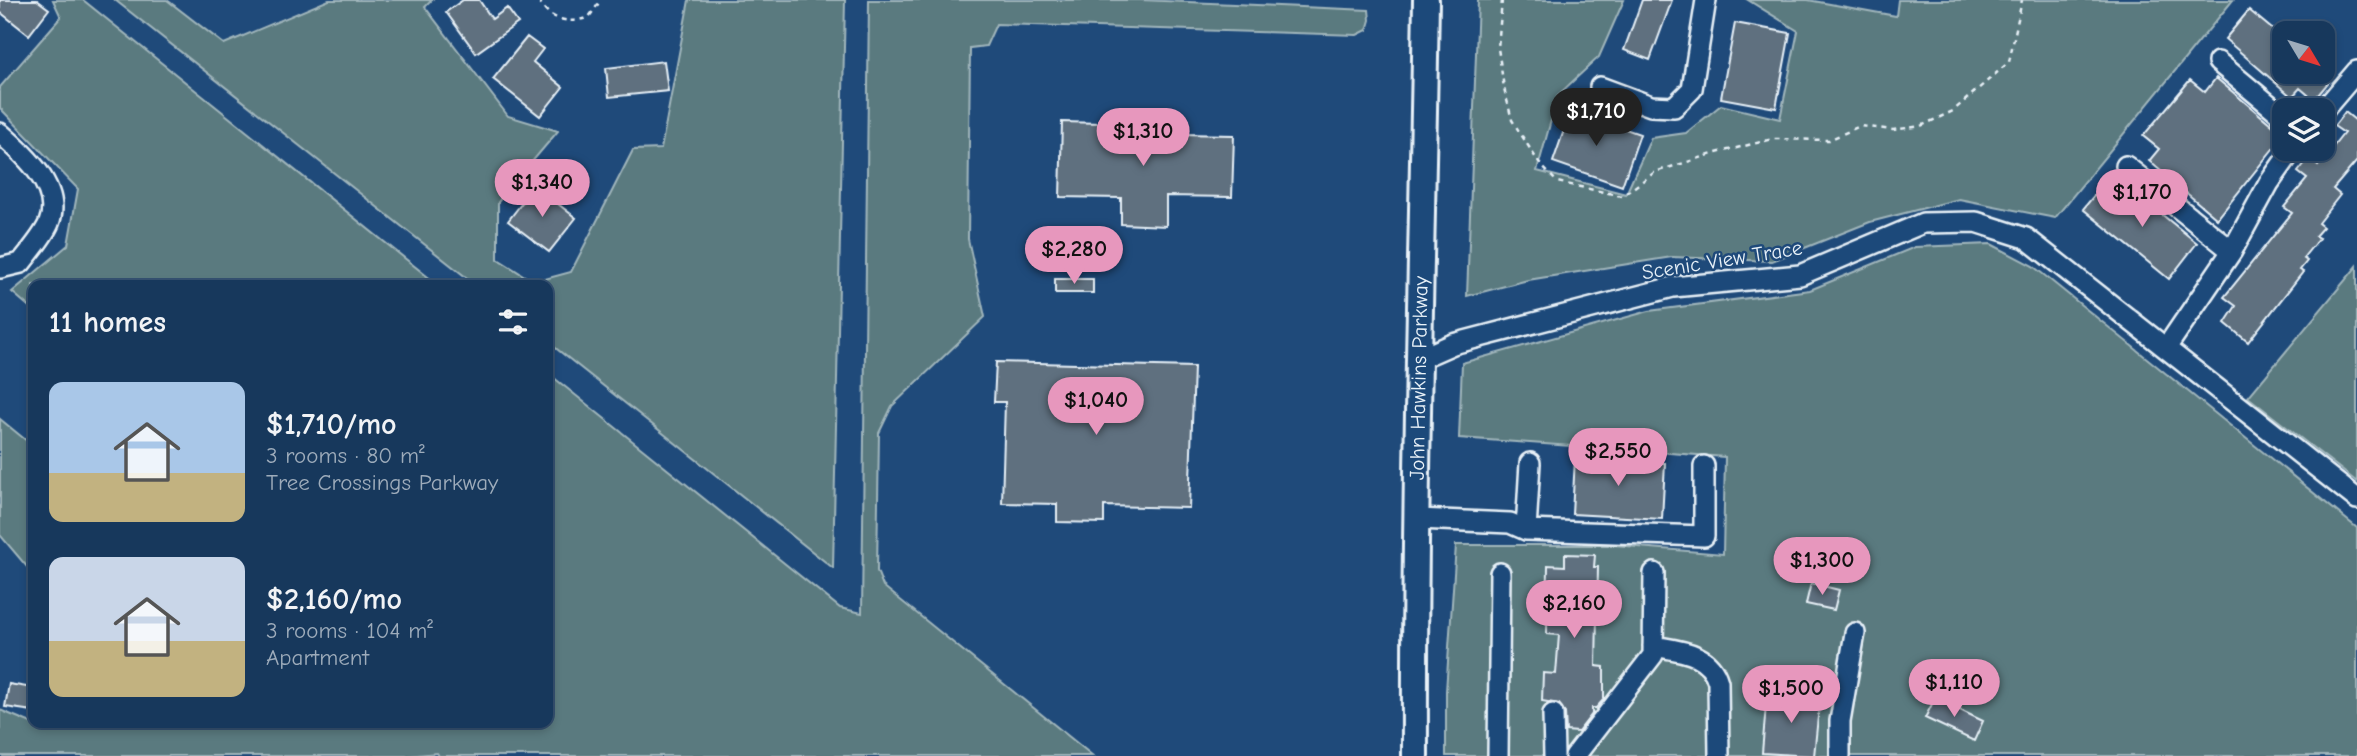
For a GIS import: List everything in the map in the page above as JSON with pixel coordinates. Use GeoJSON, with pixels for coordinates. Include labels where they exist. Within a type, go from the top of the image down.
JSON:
{"type":"FeatureCollection","features":[{"type":"Feature","properties":{"kind":"main road","name":"John Hawkins Parkway"},"geometry":{"type":"LineString","coordinates":[[1415,756],[1426,0]]}},
{"type":"Feature","properties":{"kind":"street"},"geometry":{"type":"LineString","coordinates":[[1600,87],[1651,106],[1674,107],[1692,89],[1706,0]]}},
{"type":"Feature","properties":{"kind":"street"},"geometry":{"type":"LineString","coordinates":[[2218,62],[2272,107]]}},
{"type":"Feature","properties":{"kind":"street"},"geometry":{"type":"LineString","coordinates":[[2334,98],[2357,71]]}},
{"type":"Feature","properties":{"kind":"street"},"geometry":{"type":"LineString","coordinates":[[0,133],[30,160],[50,194],[50,222],[21,263],[0,268]]}},
{"type":"Feature","properties":{"kind":"street"},"geometry":{"type":"LineString","coordinates":[[2166,348],[2232,251],[2269,183],[2285,161]]}},
{"type":"Feature","properties":{"kind":"street"},"geometry":{"type":"LineString","coordinates":[[2126,166],[2232,251]]}},
{"type":"Feature","properties":{"kind":"street","name":"Scenic View Trace"},"geometry":{"type":"LineString","coordinates":[[1421,358],[1453,344],[1673,287],[1800,275],[1923,223],[1976,222],[2026,238],[2357,499]]}},
{"type":"Feature","properties":{"kind":"street"},"geometry":{"type":"LineString","coordinates":[[1526,530],[1530,463]]}},
{"type":"Feature","properties":{"kind":"street"},"geometry":{"type":"LineString","coordinates":[[1418,519],[1510,523],[1526,530],[1704,536],[1704,466]]}},
{"type":"Feature","properties":{"kind":"street"},"geometry":{"type":"LineString","coordinates":[[1498,756],[1500,572]]}},
{"type":"Feature","properties":{"kind":"street"},"geometry":{"type":"LineString","coordinates":[[1575,756],[1653,655],[1654,573]]}},
{"type":"Feature","properties":{"kind":"street"},"geometry":{"type":"LineString","coordinates":[[1840,756],[1840,721],[1855,634]]}},
{"type":"Feature","properties":{"kind":"street"},"geometry":{"type":"LineString","coordinates":[[1653,646],[1699,656],[1716,672],[1719,756]]}},
{"type":"Feature","properties":{"kind":"street"},"geometry":{"type":"LineString","coordinates":[[1553,714],[1554,756]]}},
{"type":"Feature","properties":{"kind":"path"},"geometry":{"type":"LineString","coordinates":[[539,0],[547,13],[572,22],[589,18],[601,0]]}},
{"type":"Feature","properties":{"kind":"path"},"geometry":{"type":"LineString","coordinates":[[1502,0],[1498,48],[1512,120],[1539,163],[1557,182],[1622,197],[1655,172],[1727,150],[1773,139],[1829,139],[1860,126],[1894,130],[1921,126],[1953,111],[2008,62],[2022,0]]}},
{"type":"Feature","properties":{"kind":"green space"},"geometry":{"type":"Polygon","coordinates":[[[53,0],[83,0],[432,280],[28,280],[28,306],[12,292],[68,245],[78,189],[0,108],[0,87],[61,17],[53,0]]]}},
{"type":"Feature","properties":{"kind":"green space"},"geometry":{"type":"Polygon","coordinates":[[[115,0],[167,0],[224,44],[329,0],[432,0],[425,7],[508,116],[558,131],[498,202],[498,259],[531,280],[470,280],[115,0]]]}},
{"type":"Feature","properties":{"kind":"green space"},"geometry":{"type":"Polygon","coordinates":[[[689,0],[845,0],[833,568],[553,346],[553,280],[541,280],[571,272],[633,150],[661,149],[689,0]]]}},
{"type":"Feature","properties":{"kind":"green space"},"geometry":{"type":"Polygon","coordinates":[[[869,0],[1141,0],[1369,10],[1367,30],[1357,35],[996,24],[986,46],[970,48],[968,239],[985,317],[892,406],[879,433],[877,571],[883,586],[1093,756],[439,756],[437,753],[407,756],[0,756],[0,710],[28,722],[28,728],[553,728],[553,377],[840,608],[862,613],[869,0]]]}},
{"type":"Feature","properties":{"kind":"green space"},"geometry":{"type":"Polygon","coordinates":[[[1478,0],[1624,0],[1599,57],[1558,95],[1537,171],[1626,194],[1651,138],[1686,133],[1721,105],[1780,119],[1798,31],[1748,0],[1808,0],[1896,16],[1898,0],[2233,0],[2055,218],[1959,199],[1870,222],[1772,261],[1672,257],[1528,280],[1467,296],[1478,0]]]}},
{"type":"Feature","properties":{"kind":"green space"},"geometry":{"type":"Polygon","coordinates":[[[1991,244],[2033,266],[2357,528],[2357,756],[1446,756],[1446,691],[1456,545],[1614,545],[1723,554],[1725,457],[1459,438],[1462,363],[1649,311],[1810,290],[1915,247],[1991,244]]]}},
{"type":"Feature","properties":{"kind":"green space"},"geometry":{"type":"Polygon","coordinates":[[[2357,266],[2357,482],[2248,397],[2357,266]]]}},
{"type":"Feature","properties":{"kind":"green space"},"geometry":{"type":"Polygon","coordinates":[[[0,419],[28,442],[28,568],[0,535],[0,419]]]}},
{"type":"Feature","properties":{"kind":"building"},"geometry":{"type":"Polygon","coordinates":[[[0,0],[37,0],[49,9],[29,35],[0,12],[0,0]]]}},
{"type":"Feature","properties":{"kind":"building"},"geometry":{"type":"Polygon","coordinates":[[[463,0],[479,0],[492,19],[507,8],[518,23],[476,53],[446,12],[463,0]]]}},
{"type":"Feature","properties":{"kind":"building"},"geometry":{"type":"Polygon","coordinates":[[[1642,0],[1672,0],[1650,60],[1624,50],[1642,0]]]}},
{"type":"Feature","properties":{"kind":"building"},"geometry":{"type":"Polygon","coordinates":[[[2249,10],[2272,29],[2272,80],[2225,39],[2249,10]]]}},
{"type":"Feature","properties":{"kind":"building"},"geometry":{"type":"Polygon","coordinates":[[[1735,23],[1790,33],[1776,108],[1721,98],[1735,23]]]}},
{"type":"Feature","properties":{"kind":"building"},"geometry":{"type":"Polygon","coordinates":[[[527,37],[543,49],[533,62],[563,87],[540,116],[493,79],[527,37]]]}},
{"type":"Feature","properties":{"kind":"building"},"geometry":{"type":"Polygon","coordinates":[[[664,61],[668,91],[609,97],[606,68],[664,61]]]}},
{"type":"Feature","properties":{"kind":"building"},"geometry":{"type":"Polygon","coordinates":[[[2216,78],[2272,125],[2272,150],[2217,219],[2149,161],[2159,149],[2143,136],[2190,80],[2205,92],[2216,78]]]}},
{"type":"Feature","properties":{"kind":"building"},"geometry":{"type":"Polygon","coordinates":[[[2277,84],[2327,84],[2316,98],[2312,98],[2300,88],[2292,97],[2277,84]]]}},
{"type":"Feature","properties":{"kind":"building"},"geometry":{"type":"Polygon","coordinates":[[[1571,110],[1640,134],[1622,186],[1553,162],[1571,110]]]}},
{"type":"Feature","properties":{"kind":"building"},"geometry":{"type":"Polygon","coordinates":[[[2345,112],[2355,120],[2357,117],[2357,161],[2333,189],[2340,195],[2318,223],[2323,227],[2315,236],[2319,238],[2303,258],[2307,261],[2300,270],[2303,272],[2248,342],[2225,323],[2236,306],[2224,297],[2292,213],[2284,207],[2307,179],[2298,172],[2307,161],[2312,161],[2318,166],[2322,161],[2335,161],[2335,144],[2344,133],[2335,125],[2345,112]]]}},
{"type":"Feature","properties":{"kind":"building"},"geometry":{"type":"Polygon","coordinates":[[[1102,120],[1124,120],[1124,133],[1234,135],[1232,197],[1166,196],[1166,226],[1121,224],[1121,198],[1060,197],[1062,122],[1102,123],[1102,120]]]}},
{"type":"Feature","properties":{"kind":"building"},"geometry":{"type":"Polygon","coordinates":[[[535,186],[576,218],[549,252],[508,221],[535,186]]]}},
{"type":"Feature","properties":{"kind":"building"},"geometry":{"type":"Polygon","coordinates":[[[2101,187],[2117,200],[2128,187],[2197,243],[2169,279],[2083,209],[2101,187]]]}},
{"type":"Feature","properties":{"kind":"building"},"geometry":{"type":"Polygon","coordinates":[[[1055,279],[1093,279],[1093,293],[1055,293],[1055,279]]]}},
{"type":"Feature","properties":{"kind":"building"},"geometry":{"type":"Polygon","coordinates":[[[996,362],[1194,367],[1189,508],[1104,506],[1104,523],[1057,522],[1057,504],[1002,503],[1005,402],[994,402],[996,362]]]}},
{"type":"Feature","properties":{"kind":"building"},"geometry":{"type":"Polygon","coordinates":[[[1575,458],[1665,463],[1662,519],[1572,514],[1575,458]]]}},
{"type":"Feature","properties":{"kind":"building"},"geometry":{"type":"Polygon","coordinates":[[[1565,554],[1595,555],[1594,567],[1598,567],[1596,666],[1604,667],[1604,699],[1596,708],[1592,708],[1592,714],[1578,732],[1566,731],[1565,713],[1559,704],[1542,701],[1543,673],[1556,674],[1559,635],[1547,634],[1548,565],[1565,566],[1565,554]]]}},
{"type":"Feature","properties":{"kind":"building"},"geometry":{"type":"Polygon","coordinates":[[[1811,583],[1839,590],[1834,610],[1806,604],[1811,583]]]}},
{"type":"Feature","properties":{"kind":"building"},"geometry":{"type":"Polygon","coordinates":[[[9,684],[28,687],[28,710],[5,707],[9,684]]]}},
{"type":"Feature","properties":{"kind":"building"},"geometry":{"type":"Polygon","coordinates":[[[1767,693],[1820,697],[1814,756],[1762,753],[1767,693]]]}},
{"type":"Feature","properties":{"kind":"building"},"geometry":{"type":"Polygon","coordinates":[[[1935,698],[1983,721],[1974,741],[1925,718],[1935,698]]]}}]}
